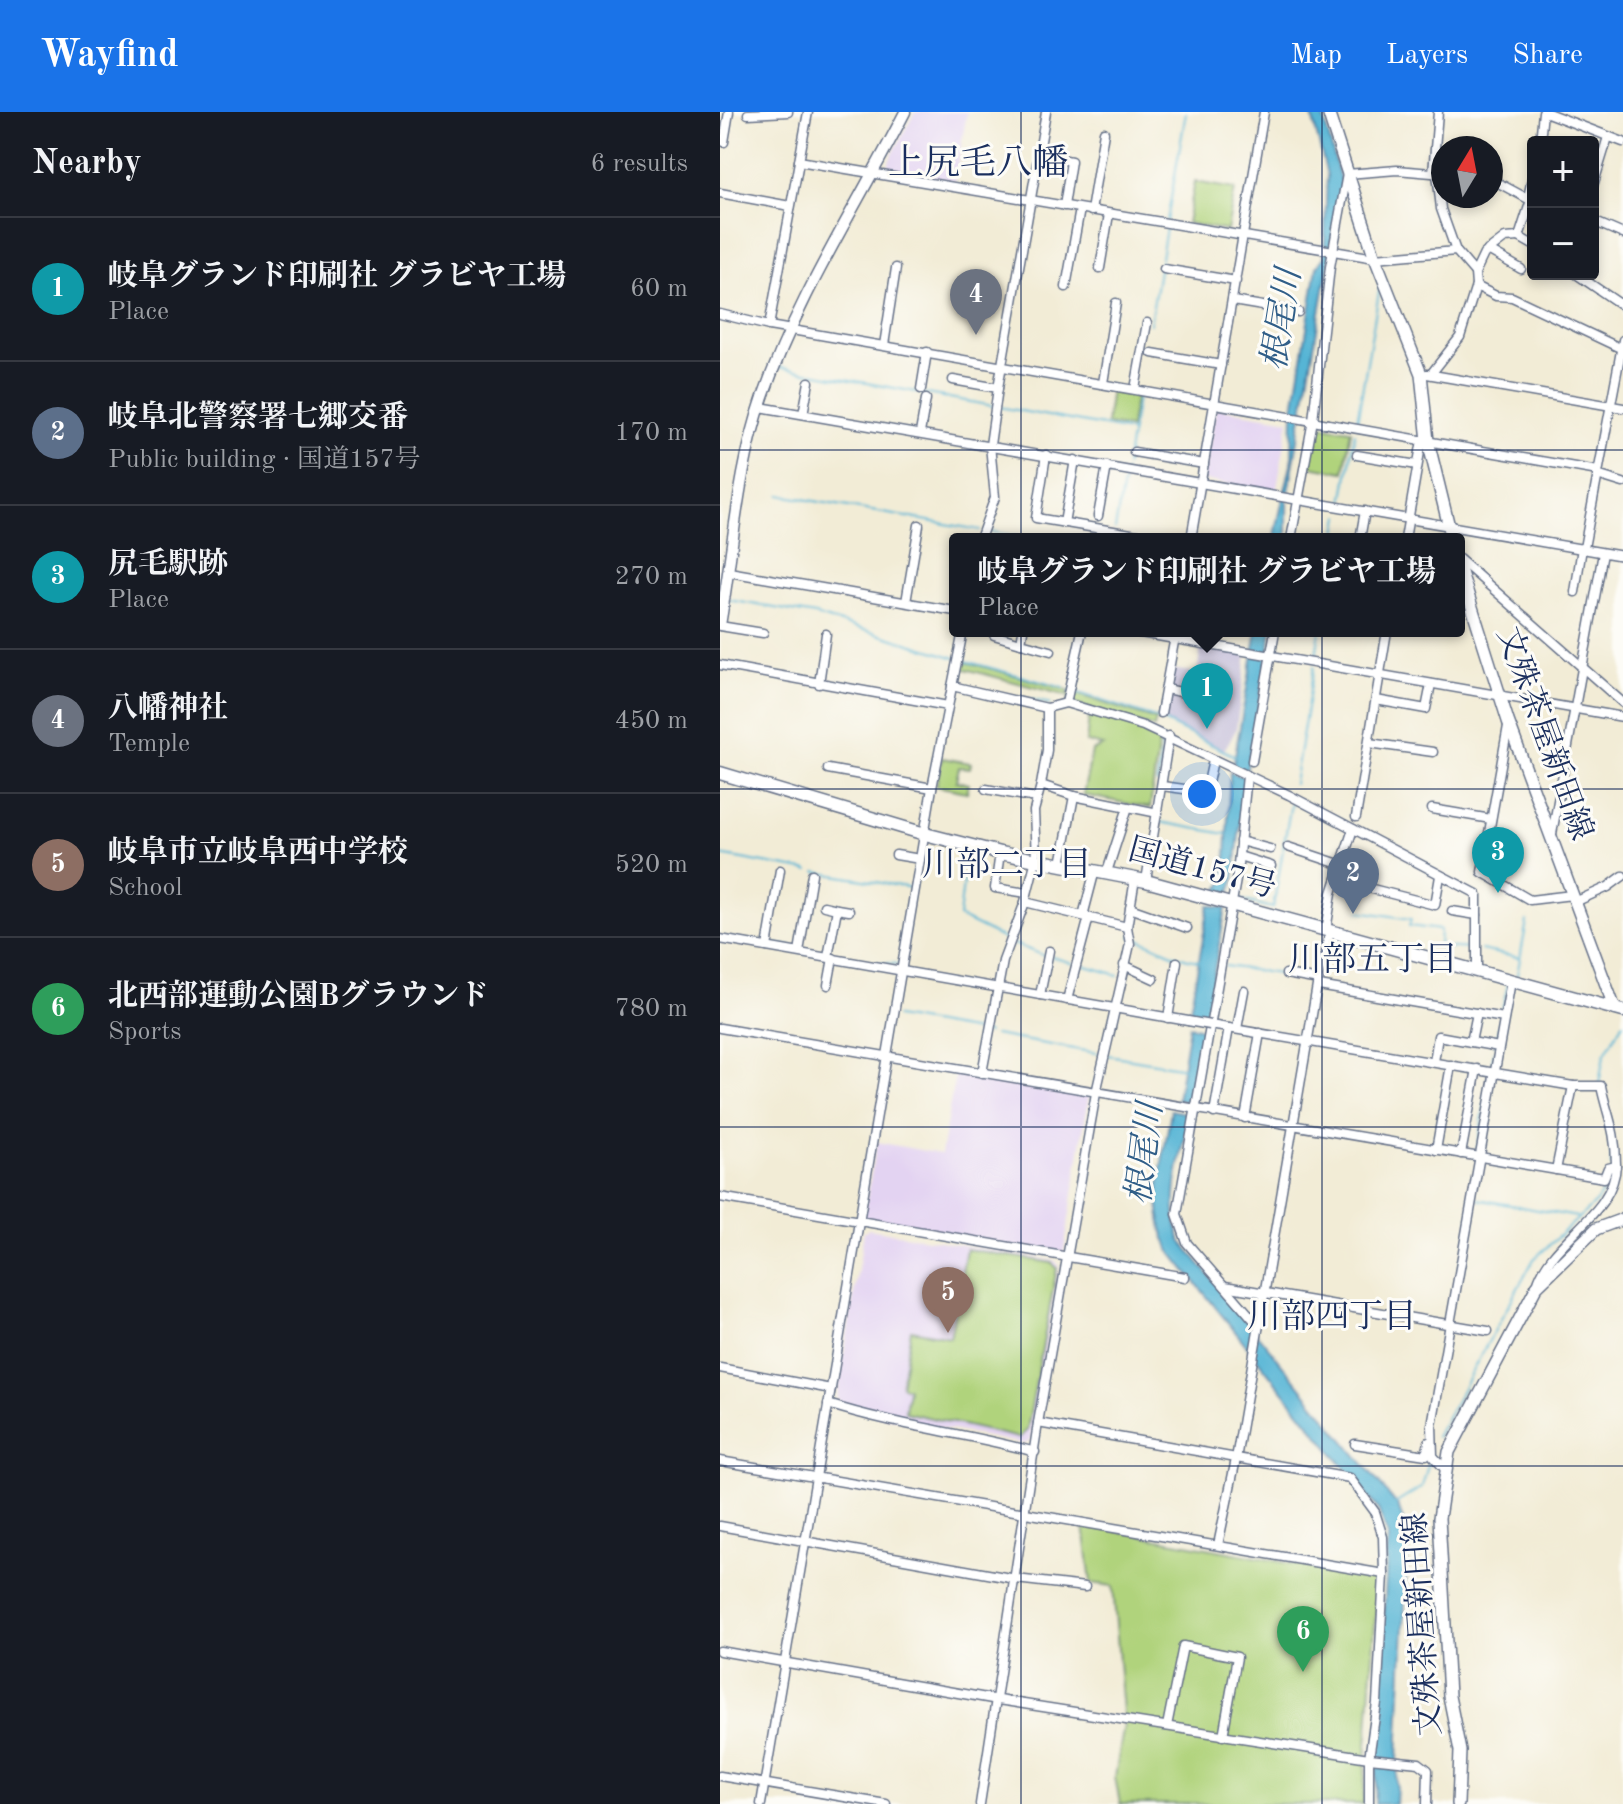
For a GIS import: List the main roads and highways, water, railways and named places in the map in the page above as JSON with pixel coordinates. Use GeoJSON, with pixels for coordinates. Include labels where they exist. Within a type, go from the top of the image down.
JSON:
{"type":"FeatureCollection","features":[{"type":"Feature","properties":{"kind":"highway","name":"国道157号"},"geometry":{"type":"LineString","coordinates":[[720,773],[925,834],[1000,853],[1141,880],[1619,1010]]}},
{"type":"Feature","properties":{"kind":"main road"},"geometry":{"type":"LineString","coordinates":[[1328,112],[1375,258],[1426,374],[1425,441],[1451,533]]}},
{"type":"Feature","properties":{"kind":"main road","name":"文殊茶屋新田線"},"geometry":{"type":"LineString","coordinates":[[1465,585],[1508,721],[1573,898],[1619,1010]]}},
{"type":"Feature","properties":{"kind":"main road","name":"文殊茶屋新田線"},"geometry":{"type":"LineString","coordinates":[[1458,1804],[1460,1751],[1449,1696],[1439,1518],[1444,1468],[1456,1433],[1537,1286],[1596,1229],[1623,1219]]}},
{"type":"Feature","properties":{"kind":"water"},"geometry":{"type":"Polygon","coordinates":[[[1311,112],[1322,112],[1342,186],[1287,502],[1287,533],[1275,533],[1292,460],[1293,414],[1317,267],[1324,257],[1327,175],[1311,112]]]}},
{"type":"Feature","properties":{"kind":"water"},"geometry":{"type":"Polygon","coordinates":[[[1256,637],[1271,637],[1246,773],[1233,767],[1256,637]]]}},
{"type":"Feature","properties":{"kind":"water"},"geometry":{"type":"Polygon","coordinates":[[[1230,772],[1245,778],[1234,881],[1228,898],[1216,895],[1225,879],[1230,772]]]}},
{"type":"Feature","properties":{"kind":"water"},"geometry":{"type":"Polygon","coordinates":[[[1209,905],[1226,908],[1205,1019],[1189,1015],[1209,905]]]}},
{"type":"Feature","properties":{"kind":"water"},"geometry":{"type":"Polygon","coordinates":[[[1189,1026],[1203,1029],[1190,1102],[1177,1100],[1189,1026]]]}},
{"type":"Feature","properties":{"kind":"water"},"geometry":{"type":"Polygon","coordinates":[[[1171,1110],[1190,1114],[1175,1194],[1181,1241],[1398,1506],[1408,1535],[1396,1804],[1375,1804],[1388,1536],[1378,1509],[1171,1252],[1160,1218],[1159,1182],[1171,1110]]]}},
{"type":"Feature","properties":{"kind":"waterway"},"geometry":{"type":"LineString","coordinates":[[1167,221],[1186,112]]}},
{"type":"Feature","properties":{"kind":"waterway"},"geometry":{"type":"LineString","coordinates":[[1150,324],[1166,228]]}},
{"type":"Feature","properties":{"kind":"waterway"},"geometry":{"type":"LineString","coordinates":[[1357,421],[1380,286]]}},
{"type":"Feature","properties":{"kind":"waterway"},"geometry":{"type":"LineString","coordinates":[[779,367],[993,406]]}},
{"type":"Feature","properties":{"kind":"waterway"},"geometry":{"type":"LineString","coordinates":[[1126,466],[1138,393]]}},
{"type":"Feature","properties":{"kind":"waterway"},"geometry":{"type":"LineString","coordinates":[[999,407],[1130,431]]}},
{"type":"Feature","properties":{"kind":"waterway"},"geometry":{"type":"LineString","coordinates":[[1343,503],[1355,433]]}},
{"type":"Feature","properties":{"kind":"waterway"},"geometry":{"type":"LineString","coordinates":[[1115,529],[1125,472]]}},
{"type":"Feature","properties":{"kind":"waterway"},"geometry":{"type":"LineString","coordinates":[[780,495],[980,530]]}},
{"type":"Feature","properties":{"kind":"waterway"},"geometry":{"type":"LineString","coordinates":[[1337,533],[1340,516]]}},
{"type":"Feature","properties":{"kind":"waterway"},"geometry":{"type":"LineString","coordinates":[[987,531],[998,533]]}},
{"type":"Feature","properties":{"kind":"waterway"},"geometry":{"type":"LineString","coordinates":[[729,600],[815,615],[956,658]]}},
{"type":"Feature","properties":{"kind":"waterway"},"geometry":{"type":"LineString","coordinates":[[1315,661],[1319,637]]}},
{"type":"Feature","properties":{"kind":"waterway"},"geometry":{"type":"LineString","coordinates":[[962,660],[1064,688]]}},
{"type":"Feature","properties":{"kind":"waterway"},"geometry":{"type":"LineString","coordinates":[[1294,784],[1314,667]]}},
{"type":"Feature","properties":{"kind":"waterway"},"geometry":{"type":"LineString","coordinates":[[1070,690],[1161,720],[1235,756]]}},
{"type":"Feature","properties":{"kind":"waterway"},"geometry":{"type":"LineString","coordinates":[[1022,698],[1051,704]]}},
{"type":"Feature","properties":{"kind":"waterway"},"geometry":{"type":"LineString","coordinates":[[1157,784],[1163,739]]}},
{"type":"Feature","properties":{"kind":"waterway"},"geometry":{"type":"LineString","coordinates":[[1237,899],[1273,908],[1291,803]]}},
{"type":"Feature","properties":{"kind":"waterway"},"geometry":{"type":"LineString","coordinates":[[1159,822],[1226,834]]}},
{"type":"Feature","properties":{"kind":"waterway"},"geometry":{"type":"LineString","coordinates":[[720,855],[809,871]]}},
{"type":"Feature","properties":{"kind":"waterway"},"geometry":{"type":"LineString","coordinates":[[816,872],[912,888]]}},
{"type":"Feature","properties":{"kind":"waterway"},"geometry":{"type":"LineString","coordinates":[[960,874],[963,883],[959,917],[1008,941]]}},
{"type":"Feature","properties":{"kind":"waterway"},"geometry":{"type":"LineString","coordinates":[[1359,911],[1411,919],[1409,926],[1440,930],[1439,947],[1474,949]]}},
{"type":"Feature","properties":{"kind":"waterway"},"geometry":{"type":"LineString","coordinates":[[1517,975],[1527,921]]}},
{"type":"Feature","properties":{"kind":"waterway"},"geometry":{"type":"LineString","coordinates":[[1131,936],[1172,954],[1199,961]]}},
{"type":"Feature","properties":{"kind":"waterway"},"geometry":{"type":"LineString","coordinates":[[753,941],[766,943]]}},
{"type":"Feature","properties":{"kind":"waterway"},"geometry":{"type":"LineString","coordinates":[[773,944],[798,948]]}},
{"type":"Feature","properties":{"kind":"waterway"},"geometry":{"type":"LineString","coordinates":[[1014,944],[1045,956]]}},
{"type":"Feature","properties":{"kind":"waterway"},"geometry":{"type":"LineString","coordinates":[[804,949],[825,953]]}},
{"type":"Feature","properties":{"kind":"waterway"},"geometry":{"type":"LineString","coordinates":[[1481,950],[1520,958]]}},
{"type":"Feature","properties":{"kind":"waterway"},"geometry":{"type":"LineString","coordinates":[[836,955],[849,958]]}},
{"type":"Feature","properties":{"kind":"waterway"},"geometry":{"type":"LineString","coordinates":[[1052,957],[1072,963]]}},
{"type":"Feature","properties":{"kind":"waterway"},"geometry":{"type":"LineString","coordinates":[[879,963],[899,964]]}},
{"type":"Feature","properties":{"kind":"waterway"},"geometry":{"type":"LineString","coordinates":[[1079,964],[1118,975]]}},
{"type":"Feature","properties":{"kind":"waterway"},"geometry":{"type":"LineString","coordinates":[[1225,966],[1279,974]]}},
{"type":"Feature","properties":{"kind":"waterway"},"geometry":{"type":"LineString","coordinates":[[1501,1013],[1508,985]]}},
{"type":"Feature","properties":{"kind":"waterway"},"geometry":{"type":"LineString","coordinates":[[896,1017],[988,1033]]}},
{"type":"Feature","properties":{"kind":"waterway"},"geometry":{"type":"LineString","coordinates":[[1495,1045],[1500,1020]]}},
{"type":"Feature","properties":{"kind":"waterway"},"geometry":{"type":"LineString","coordinates":[[1599,1084],[1604,1055],[1623,1022]]}},
{"type":"Feature","properties":{"kind":"waterway"},"geometry":{"type":"LineString","coordinates":[[994,1035],[1102,1054]]}},
{"type":"Feature","properties":{"kind":"waterway"},"geometry":{"type":"LineString","coordinates":[[1491,1068],[1494,1051]]}},
{"type":"Feature","properties":{"kind":"waterway"},"geometry":{"type":"LineString","coordinates":[[1108,1055],[1185,1068]]}},
{"type":"Feature","properties":{"kind":"waterway"},"geometry":{"type":"LineString","coordinates":[[1477,1151],[1490,1075]]}},
{"type":"Feature","properties":{"kind":"waterway"},"geometry":{"type":"LineString","coordinates":[[1611,1148],[1611,1166]]}},
{"type":"Feature","properties":{"kind":"waterway"},"geometry":{"type":"LineString","coordinates":[[1436,1437],[1534,1259],[1596,1202],[1606,1187]]}},
{"type":"Feature","properties":{"kind":"waterway"},"geometry":{"type":"LineString","coordinates":[[1477,1199],[1577,1217]]}},
{"type":"Feature","properties":{"kind":"waterway"},"geometry":{"type":"LineString","coordinates":[[1395,1504],[1422,1487],[1430,1458]]}},
{"type":"Feature","properties":{"kind":"place","name":"八幡神社"},"geometry":{"type":"Point","coordinates":[976,335]}},
{"type":"Feature","properties":{"kind":"place","name":"岐阜グランド印刷社 グラビヤ工場"},"geometry":{"type":"Point","coordinates":[1207,729]}},
{"type":"Feature","properties":{"kind":"place","name":"尻毛駅跡"},"geometry":{"type":"Point","coordinates":[1498,893]}},
{"type":"Feature","properties":{"kind":"place","name":"岐阜北警察署七郷交番"},"geometry":{"type":"Point","coordinates":[1353,914]}},
{"type":"Feature","properties":{"kind":"place","name":"岐阜市立岐阜西中学校"},"geometry":{"type":"Point","coordinates":[948,1333]}},
{"type":"Feature","properties":{"kind":"place","name":"北西部運動公園Bグラウンド"},"geometry":{"type":"Point","coordinates":[1303,1672]}},
{"type":"Feature","properties":{"kind":"district","name":"上尻毛八幡"},"geometry":{"type":"Point","coordinates":[978,165]}},
{"type":"Feature","properties":{"kind":"district","name":"川部二丁目"},"geometry":{"type":"Point","coordinates":[1007,866]}},
{"type":"Feature","properties":{"kind":"district","name":"川部五丁目"},"geometry":{"type":"Point","coordinates":[1373,961]}},
{"type":"Feature","properties":{"kind":"district","name":"川部四丁目"},"geometry":{"type":"Point","coordinates":[1332,1318]}},
{"type":"Feature","properties":{"kind":"water label","name":"根尾川"},"geometry":{"type":"Point","coordinates":[1283,320]}},
{"type":"Feature","properties":{"kind":"water label","name":"根尾川"},"geometry":{"type":"Point","coordinates":[1146,1154]}}]}
